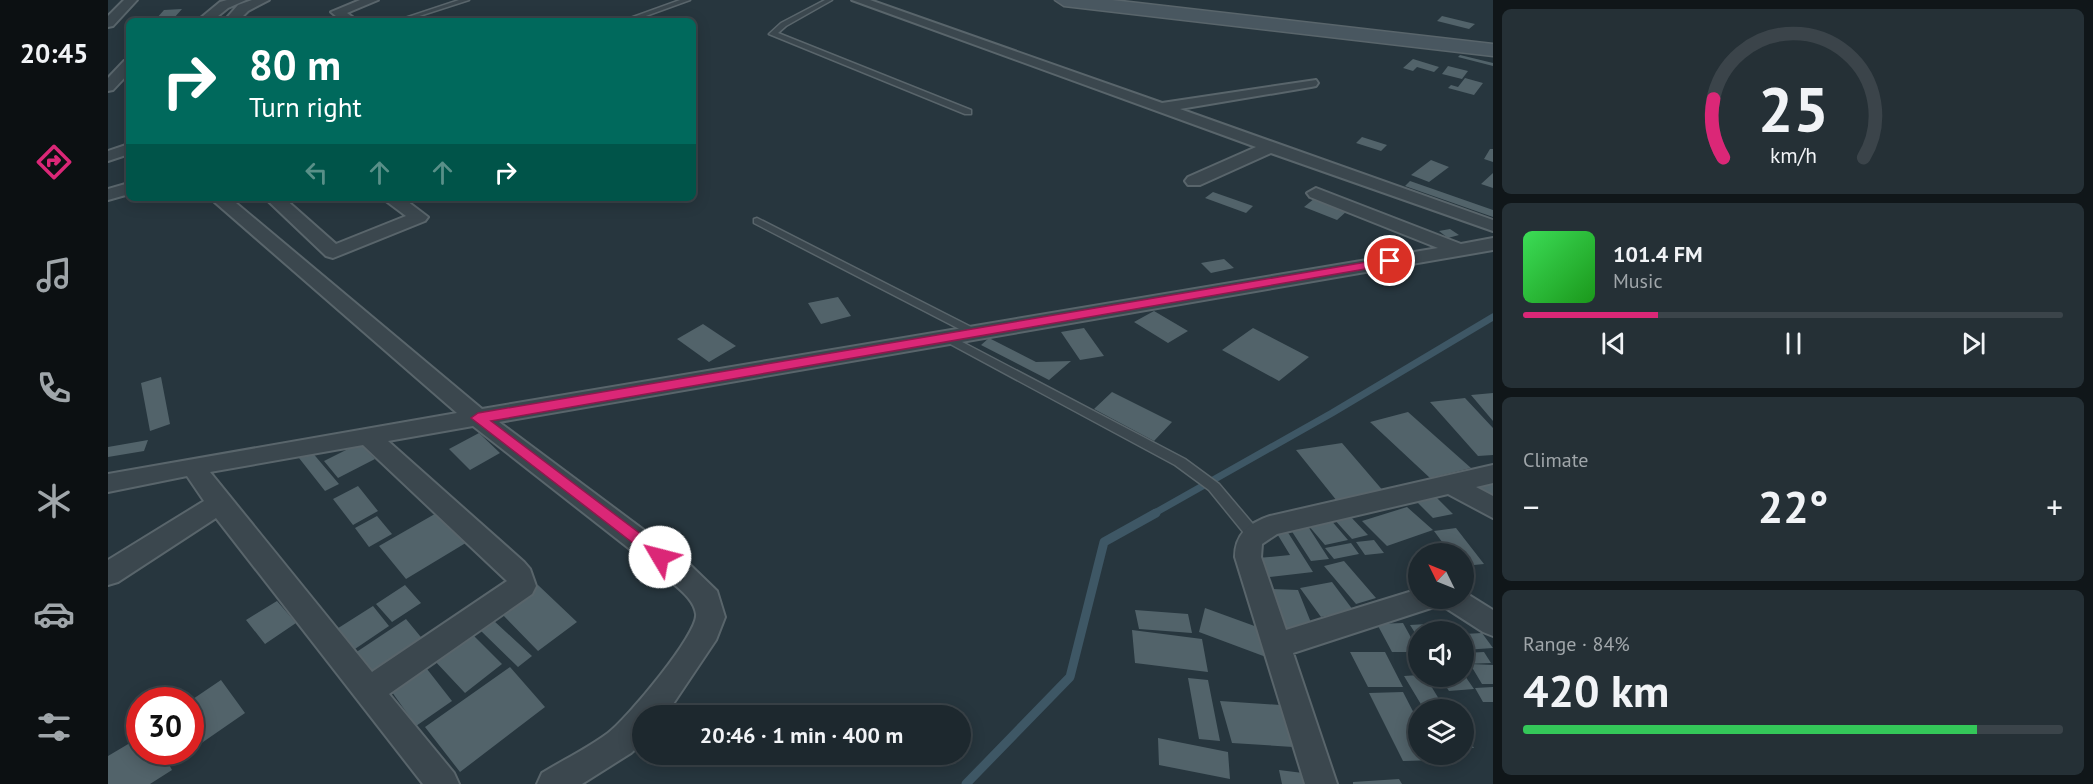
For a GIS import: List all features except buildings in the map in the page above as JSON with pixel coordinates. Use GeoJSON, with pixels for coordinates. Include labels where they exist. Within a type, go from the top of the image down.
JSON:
{"type":"FeatureCollection","features":[{"type":"Feature","properties":{"kind":"street"},"geometry":{"type":"LineString","coordinates":[[108,23],[131,0]]}},
{"type":"Feature","properties":{"kind":"street"},"geometry":{"type":"LineString","coordinates":[[208,18],[224,5],[240,0]]}},
{"type":"Feature","properties":{"kind":"street"},"geometry":{"type":"LineString","coordinates":[[234,18],[243,8],[262,0]]}},
{"type":"Feature","properties":{"kind":"street"},"geometry":{"type":"LineString","coordinates":[[346,18],[336,12],[372,0]]}},
{"type":"Feature","properties":{"kind":"street"},"geometry":{"type":"LineString","coordinates":[[858,0],[1493,226]]}},
{"type":"Feature","properties":{"kind":"street"},"geometry":{"type":"LineString","coordinates":[[1064,0],[1493,50]]}},
{"type":"Feature","properties":{"kind":"street"},"geometry":{"type":"LineString","coordinates":[[1130,0],[1493,42]]}},
{"type":"Feature","properties":{"kind":"street"},"geometry":{"type":"LineString","coordinates":[[108,87],[126,67]]}},
{"type":"Feature","properties":{"kind":"street"},"geometry":{"type":"LineString","coordinates":[[1160,108],[1311,83]]}},
{"type":"Feature","properties":{"kind":"street"},"geometry":{"type":"LineString","coordinates":[[1194,181],[1270,147]]}},
{"type":"Feature","properties":{"kind":"street"},"geometry":{"type":"LineString","coordinates":[[108,156],[126,150]]}},
{"type":"Feature","properties":{"kind":"street"},"geometry":{"type":"LineString","coordinates":[[108,195],[126,189]]}},
{"type":"Feature","properties":{"kind":"street"},"geometry":{"type":"LineString","coordinates":[[1316,193],[1459,250]]}},
{"type":"Feature","properties":{"kind":"street"},"geometry":{"type":"LineString","coordinates":[[223,201],[478,418],[678,571],[707,599],[711,617],[702,640],[655,705]]}},
{"type":"Feature","properties":{"kind":"street"},"geometry":{"type":"LineString","coordinates":[[277,201],[333,252],[419,217],[395,201]]}},
{"type":"Feature","properties":{"kind":"street"},"geometry":{"type":"LineString","coordinates":[[108,483],[193,466],[1493,244]]}},
{"type":"Feature","properties":{"kind":"street"},"geometry":{"type":"LineString","coordinates":[[369,437],[514,570],[520,577],[522,586],[369,691]]}},
{"type":"Feature","properties":{"kind":"street"},"geometry":{"type":"LineString","coordinates":[[193,466],[219,504],[443,784]]}},
{"type":"Feature","properties":{"kind":"street"},"geometry":{"type":"LineString","coordinates":[[1321,784],[1248,557],[1247,544],[1253,534],[1270,525],[1493,474]]}},
{"type":"Feature","properties":{"kind":"street"},"geometry":{"type":"LineString","coordinates":[[1449,483],[1493,508]]}},
{"type":"Feature","properties":{"kind":"street"},"geometry":{"type":"LineString","coordinates":[[108,574],[219,504]]}},
{"type":"Feature","properties":{"kind":"street"},"geometry":{"type":"LineString","coordinates":[[1278,645],[1408,604]]}},
{"type":"Feature","properties":{"kind":"street"},"geometry":{"type":"LineString","coordinates":[[1468,609],[1492,624]]}},
{"type":"Feature","properties":{"kind":"street"},"geometry":{"type":"LineString","coordinates":[[553,784],[620,743],[632,732]]}},
{"type":"Feature","properties":{"kind":"lane"},"geometry":{"type":"LineString","coordinates":[[408,18],[466,0]]}},
{"type":"Feature","properties":{"kind":"lane"},"geometry":{"type":"LineString","coordinates":[[634,18],[687,0]]}},
{"type":"Feature","properties":{"kind":"lane"},"geometry":{"type":"LineString","coordinates":[[829,0],[815,10],[779,27],[773,34],[968,111]]}},
{"type":"Feature","properties":{"kind":"lane"},"geometry":{"type":"LineString","coordinates":[[756,221],[973,332]]}},
{"type":"Feature","properties":{"kind":"lane"},"geometry":{"type":"LineString","coordinates":[[945,337],[1180,462],[1214,487],[1253,534]]}},
{"type":"Feature","properties":{"kind":"waterway"},"geometry":{"type":"LineString","coordinates":[[1153,514],[1332,413],[1493,317]]}},
{"type":"Feature","properties":{"kind":"waterway"},"geometry":{"type":"LineString","coordinates":[[966,784],[1070,677],[1104,542],[1156,513]]}},
{"type":"Feature","properties":{"kind":"route"},"geometry":{"type":"LineString","coordinates":[[660,557],[478,418],[1390,261]]}}]}
